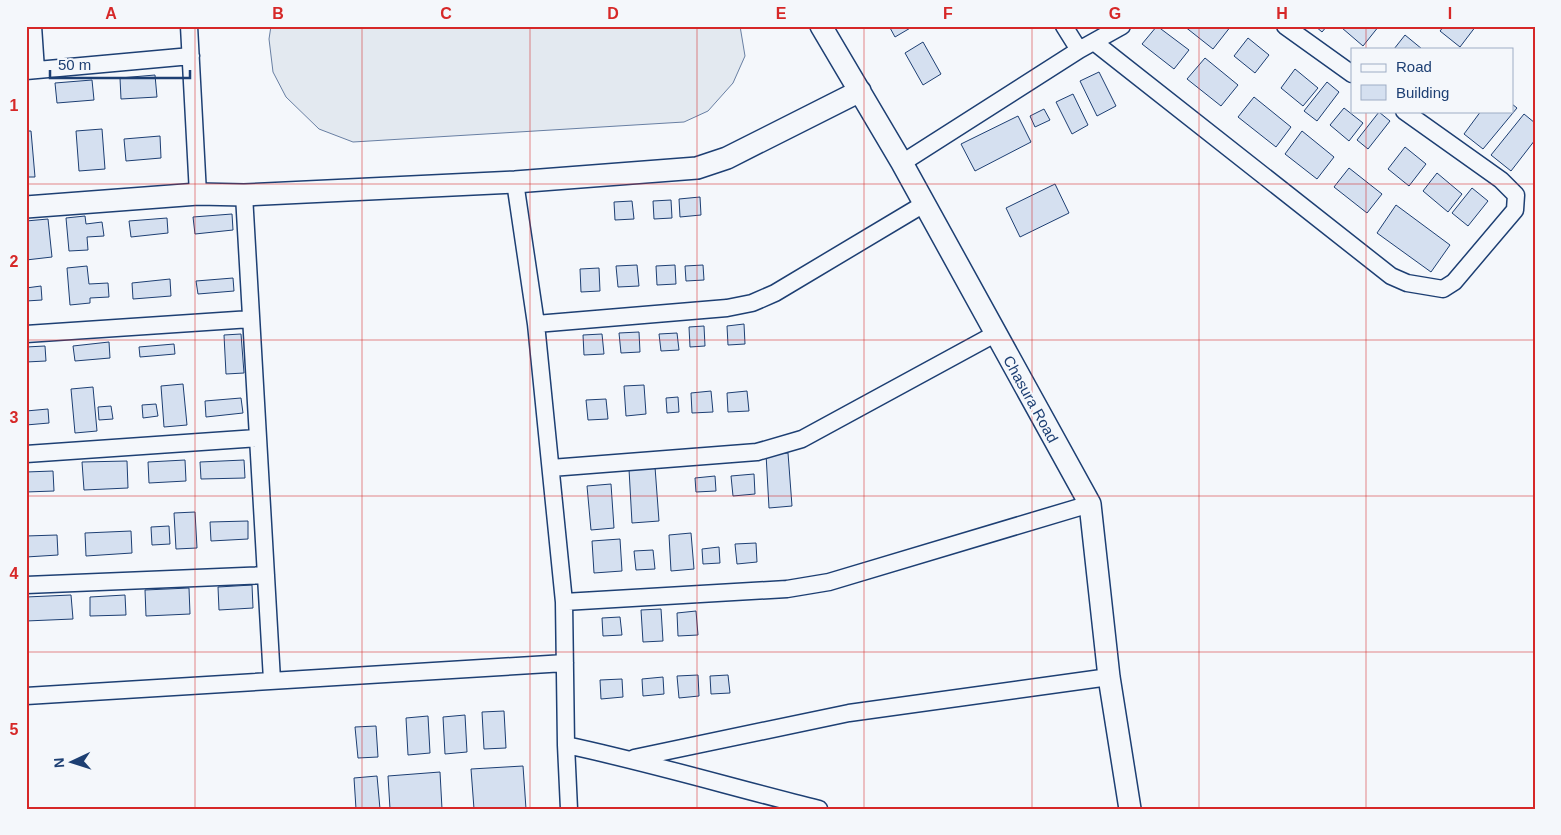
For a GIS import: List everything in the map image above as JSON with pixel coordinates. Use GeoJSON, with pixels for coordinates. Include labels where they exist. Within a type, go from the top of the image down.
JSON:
{"type":"FeatureCollection","features":[{"type":"Feature","properties":{"kind":"street"},"geometry":{"type":"LineString","coordinates":[[33,26],[31,70],[191,56]]}},
{"type":"Feature","properties":{"kind":"street"},"geometry":{"type":"LineString","coordinates":[[189,26],[198,194]]}},
{"type":"Feature","properties":{"kind":"street","name":"Chasura Road"},"geometry":{"type":"LineString","coordinates":[[821,26],[902,163],[1090,504],[1109,677],[1130,809]]}},
{"type":"Feature","properties":{"kind":"street"},"geometry":{"type":"LineString","coordinates":[[1064,26],[1079,50]]}},
{"type":"Feature","properties":{"kind":"street"},"geometry":{"type":"LineString","coordinates":[[902,163],[1079,50],[1122,26]]}},
{"type":"Feature","properties":{"kind":"street"},"geometry":{"type":"LineString","coordinates":[[1285,26],[1351,73]]}},
{"type":"Feature","properties":{"kind":"street"},"geometry":{"type":"LineString","coordinates":[[1094,42],[1391,276],[1407,283],[1443,289],[1454,282],[1515,210],[1516,195],[1501,180],[1405,112]]}},
{"type":"Feature","properties":{"kind":"street"},"geometry":{"type":"LineString","coordinates":[[26,206],[198,194],[244,195],[515,182],[697,168],[727,158],[860,91]]}},
{"type":"Feature","properties":{"kind":"street"},"geometry":{"type":"LineString","coordinates":[[515,182],[536,324],[564,602],[569,809]]}},
{"type":"Feature","properties":{"kind":"street"},"geometry":{"type":"LineString","coordinates":[[244,195],[272,680]]}},
{"type":"Feature","properties":{"kind":"street"},"geometry":{"type":"LineString","coordinates":[[536,324],[727,308],[752,303],[775,293],[924,204]]}},
{"type":"Feature","properties":{"kind":"street"},"geometry":{"type":"LineString","coordinates":[[26,334],[251,319]]}},
{"type":"Feature","properties":{"kind":"street"},"geometry":{"type":"LineString","coordinates":[[551,468],[757,452],[777,447],[802,439],[995,334]]}},
{"type":"Feature","properties":{"kind":"street"},"geometry":{"type":"LineString","coordinates":[[26,454],[258,438]]}},
{"type":"Feature","properties":{"kind":"street"},"geometry":{"type":"LineString","coordinates":[[564,602],[787,589],[829,582],[1090,504]]}},
{"type":"Feature","properties":{"kind":"street"},"geometry":{"type":"LineString","coordinates":[[26,585],[266,575]]}},
{"type":"Feature","properties":{"kind":"street"},"geometry":{"type":"LineString","coordinates":[[26,696],[565,663]]}},
{"type":"Feature","properties":{"kind":"street"},"geometry":{"type":"LineString","coordinates":[[632,759],[849,714],[1109,677]]}},
{"type":"Feature","properties":{"kind":"street"},"geometry":{"type":"LineString","coordinates":[[566,745],[632,759],[726,786],[819,809]]}},
{"type":"Feature","properties":{"kind":"shaded area"},"geometry":{"type":"Polygon","coordinates":[[[271,26],[740,26],[745,56],[733,83],[708,111],[684,122],[353,142],[319,129],[286,97],[273,72],[269,39],[271,26]]]}},
{"type":"Feature","properties":{"kind":"building"},"geometry":{"type":"Polygon","coordinates":[[[889,26],[912,26],[912,27],[895,37],[889,26]]]}},
{"type":"Feature","properties":{"kind":"building"},"geometry":{"type":"Polygon","coordinates":[[[1157,26],[1189,50],[1174,69],[1142,44],[1157,26]]]}},
{"type":"Feature","properties":{"kind":"building"},"geometry":{"type":"Polygon","coordinates":[[[1184,26],[1231,26],[1213,49],[1184,26]]]}},
{"type":"Feature","properties":{"kind":"building"},"geometry":{"type":"Polygon","coordinates":[[[1315,26],[1327,26],[1322,32],[1315,26]]]}},
{"type":"Feature","properties":{"kind":"building"},"geometry":{"type":"Polygon","coordinates":[[[1343,26],[1379,26],[1363,46],[1342,28],[1343,26]]]}},
{"type":"Feature","properties":{"kind":"building"},"geometry":{"type":"Polygon","coordinates":[[[1444,26],[1476,26],[1460,47],[1440,31],[1444,26]]]}},
{"type":"Feature","properties":{"kind":"building"},"geometry":{"type":"Polygon","coordinates":[[[1405,35],[1421,48],[1395,48],[1405,35]]]}},
{"type":"Feature","properties":{"kind":"building"},"geometry":{"type":"Polygon","coordinates":[[[1248,38],[1269,55],[1255,73],[1234,56],[1248,38]]]}},
{"type":"Feature","properties":{"kind":"building"},"geometry":{"type":"Polygon","coordinates":[[[923,42],[941,74],[923,85],[905,53],[923,42]]]}},
{"type":"Feature","properties":{"kind":"building"},"geometry":{"type":"Polygon","coordinates":[[[1205,58],[1238,85],[1221,106],[1187,79],[1205,58]]]}},
{"type":"Feature","properties":{"kind":"building"},"geometry":{"type":"Polygon","coordinates":[[[1295,69],[1318,88],[1303,106],[1281,88],[1295,69]]]}},
{"type":"Feature","properties":{"kind":"building"},"geometry":{"type":"Polygon","coordinates":[[[1099,72],[1116,106],[1097,116],[1080,81],[1099,72]]]}},
{"type":"Feature","properties":{"kind":"building"},"geometry":{"type":"Polygon","coordinates":[[[155,75],[157,97],[121,99],[120,78],[155,75]]]}},
{"type":"Feature","properties":{"kind":"building"},"geometry":{"type":"Polygon","coordinates":[[[92,80],[94,100],[57,103],[55,83],[92,80]]]}},
{"type":"Feature","properties":{"kind":"building"},"geometry":{"type":"Polygon","coordinates":[[[1327,82],[1339,92],[1317,121],[1304,111],[1327,82]]]}},
{"type":"Feature","properties":{"kind":"building"},"geometry":{"type":"Polygon","coordinates":[[[1073,94],[1088,125],[1072,134],[1056,102],[1073,94]]]}},
{"type":"Feature","properties":{"kind":"building"},"geometry":{"type":"Polygon","coordinates":[[[1254,97],[1291,127],[1276,147],[1238,117],[1254,97]]]}},
{"type":"Feature","properties":{"kind":"building"},"geometry":{"type":"Polygon","coordinates":[[[1344,108],[1363,123],[1349,141],[1330,125],[1344,108]]]}},
{"type":"Feature","properties":{"kind":"building"},"geometry":{"type":"Polygon","coordinates":[[[1044,109],[1050,120],[1035,127],[1030,116],[1044,109]]]}},
{"type":"Feature","properties":{"kind":"building"},"geometry":{"type":"Polygon","coordinates":[[[1379,112],[1390,121],[1368,149],[1357,140],[1379,112]]]}},
{"type":"Feature","properties":{"kind":"building"},"geometry":{"type":"Polygon","coordinates":[[[1480,112],[1514,112],[1483,149],[1464,134],[1480,112]]]}},
{"type":"Feature","properties":{"kind":"building"},"geometry":{"type":"Polygon","coordinates":[[[1524,114],[1535,123],[1535,140],[1511,171],[1491,155],[1524,114]]]}},
{"type":"Feature","properties":{"kind":"building"},"geometry":{"type":"Polygon","coordinates":[[[1018,116],[1031,142],[975,171],[961,144],[1018,116]]]}},
{"type":"Feature","properties":{"kind":"building"},"geometry":{"type":"Polygon","coordinates":[[[102,129],[105,169],[79,171],[76,131],[102,129]]]}},
{"type":"Feature","properties":{"kind":"building"},"geometry":{"type":"Polygon","coordinates":[[[26,131],[31,131],[35,177],[26,177],[26,131]]]}},
{"type":"Feature","properties":{"kind":"building"},"geometry":{"type":"Polygon","coordinates":[[[1302,131],[1334,157],[1317,179],[1285,154],[1302,131]]]}},
{"type":"Feature","properties":{"kind":"building"},"geometry":{"type":"Polygon","coordinates":[[[160,136],[161,158],[126,161],[124,139],[160,136]]]}},
{"type":"Feature","properties":{"kind":"building"},"geometry":{"type":"Polygon","coordinates":[[[1405,147],[1426,164],[1409,186],[1388,169],[1405,147]]]}},
{"type":"Feature","properties":{"kind":"building"},"geometry":{"type":"Polygon","coordinates":[[[1349,168],[1382,194],[1367,213],[1334,187],[1349,168]]]}},
{"type":"Feature","properties":{"kind":"building"},"geometry":{"type":"Polygon","coordinates":[[[1437,173],[1462,194],[1448,212],[1423,191],[1437,173]]]}},
{"type":"Feature","properties":{"kind":"building"},"geometry":{"type":"Polygon","coordinates":[[[1055,184],[1069,213],[1020,237],[1006,208],[1055,184]]]}},
{"type":"Feature","properties":{"kind":"building"},"geometry":{"type":"Polygon","coordinates":[[[1472,188],[1488,201],[1468,226],[1452,213],[1472,188]]]}},
{"type":"Feature","properties":{"kind":"building"},"geometry":{"type":"Polygon","coordinates":[[[700,197],[701,215],[680,217],[679,199],[700,197]]]}},
{"type":"Feature","properties":{"kind":"building"},"geometry":{"type":"Polygon","coordinates":[[[671,200],[672,218],[654,219],[653,201],[671,200]]]}},
{"type":"Feature","properties":{"kind":"building"},"geometry":{"type":"Polygon","coordinates":[[[632,201],[634,219],[615,220],[614,202],[632,201]]]}},
{"type":"Feature","properties":{"kind":"building"},"geometry":{"type":"Polygon","coordinates":[[[1396,205],[1450,245],[1431,272],[1377,233],[1396,205]]]}},
{"type":"Feature","properties":{"kind":"building"},"geometry":{"type":"Polygon","coordinates":[[[232,214],[233,230],[195,234],[193,217],[232,214]]]}},
{"type":"Feature","properties":{"kind":"building"},"geometry":{"type":"Polygon","coordinates":[[[85,216],[86,224],[102,222],[104,236],[87,237],[88,250],[69,251],[66,218],[85,216]]]}},
{"type":"Feature","properties":{"kind":"building"},"geometry":{"type":"Polygon","coordinates":[[[167,218],[168,233],[131,237],[129,221],[167,218]]]}},
{"type":"Feature","properties":{"kind":"building"},"geometry":{"type":"Polygon","coordinates":[[[48,219],[52,257],[26,260],[26,221],[48,219]]]}},
{"type":"Feature","properties":{"kind":"building"},"geometry":{"type":"Polygon","coordinates":[[[637,265],[639,286],[618,287],[616,266],[637,265]]]}},
{"type":"Feature","properties":{"kind":"building"},"geometry":{"type":"Polygon","coordinates":[[[675,265],[676,284],[657,285],[656,266],[675,265]]]}},
{"type":"Feature","properties":{"kind":"building"},"geometry":{"type":"Polygon","coordinates":[[[703,265],[704,280],[686,281],[685,266],[703,265]]]}},
{"type":"Feature","properties":{"kind":"building"},"geometry":{"type":"Polygon","coordinates":[[[87,266],[89,284],[108,283],[109,297],[90,298],[90,303],[70,305],[67,268],[87,266]]]}},
{"type":"Feature","properties":{"kind":"building"},"geometry":{"type":"Polygon","coordinates":[[[599,268],[600,291],[581,292],[580,269],[599,268]]]}},
{"type":"Feature","properties":{"kind":"building"},"geometry":{"type":"Polygon","coordinates":[[[233,278],[234,291],[198,294],[196,281],[233,278]]]}},
{"type":"Feature","properties":{"kind":"building"},"geometry":{"type":"Polygon","coordinates":[[[170,279],[171,296],[133,299],[132,283],[170,279]]]}},
{"type":"Feature","properties":{"kind":"building"},"geometry":{"type":"Polygon","coordinates":[[[41,286],[42,300],[26,301],[26,288],[41,286]]]}},
{"type":"Feature","properties":{"kind":"building"},"geometry":{"type":"Polygon","coordinates":[[[744,324],[745,344],[728,345],[727,326],[744,324]]]}},
{"type":"Feature","properties":{"kind":"building"},"geometry":{"type":"Polygon","coordinates":[[[704,326],[705,346],[690,347],[689,327],[704,326]]]}},
{"type":"Feature","properties":{"kind":"building"},"geometry":{"type":"Polygon","coordinates":[[[639,332],[640,352],[621,353],[619,333],[639,332]]]}},
{"type":"Feature","properties":{"kind":"building"},"geometry":{"type":"Polygon","coordinates":[[[677,333],[679,350],[661,351],[659,334],[677,333]]]}},
{"type":"Feature","properties":{"kind":"building"},"geometry":{"type":"Polygon","coordinates":[[[241,334],[244,373],[226,374],[224,335],[241,334]]]}},
{"type":"Feature","properties":{"kind":"building"},"geometry":{"type":"Polygon","coordinates":[[[602,334],[604,354],[584,355],[583,335],[602,334]]]}},
{"type":"Feature","properties":{"kind":"building"},"geometry":{"type":"Polygon","coordinates":[[[109,342],[110,358],[75,361],[73,346],[109,342]]]}},
{"type":"Feature","properties":{"kind":"building"},"geometry":{"type":"Polygon","coordinates":[[[174,344],[175,354],[140,357],[139,347],[174,344]]]}},
{"type":"Feature","properties":{"kind":"building"},"geometry":{"type":"Polygon","coordinates":[[[45,346],[46,361],[26,362],[26,347],[45,346]]]}},
{"type":"Feature","properties":{"kind":"building"},"geometry":{"type":"Polygon","coordinates":[[[183,384],[187,425],[164,427],[161,386],[183,384]]]}},
{"type":"Feature","properties":{"kind":"building"},"geometry":{"type":"Polygon","coordinates":[[[644,385],[646,414],[626,416],[624,386],[644,385]]]}},
{"type":"Feature","properties":{"kind":"building"},"geometry":{"type":"Polygon","coordinates":[[[93,387],[97,431],[75,433],[71,389],[93,387]]]}},
{"type":"Feature","properties":{"kind":"building"},"geometry":{"type":"Polygon","coordinates":[[[711,391],[713,412],[692,413],[691,393],[711,391]]]}},
{"type":"Feature","properties":{"kind":"building"},"geometry":{"type":"Polygon","coordinates":[[[747,391],[749,411],[728,412],[727,393],[747,391]]]}},
{"type":"Feature","properties":{"kind":"building"},"geometry":{"type":"Polygon","coordinates":[[[678,397],[679,412],[667,413],[666,398],[678,397]]]}},
{"type":"Feature","properties":{"kind":"building"},"geometry":{"type":"Polygon","coordinates":[[[241,398],[243,413],[206,417],[205,401],[241,398]]]}},
{"type":"Feature","properties":{"kind":"building"},"geometry":{"type":"Polygon","coordinates":[[[606,399],[608,419],[588,420],[586,400],[606,399]]]}},
{"type":"Feature","properties":{"kind":"building"},"geometry":{"type":"Polygon","coordinates":[[[156,404],[158,416],[143,418],[142,405],[156,404]]]}},
{"type":"Feature","properties":{"kind":"building"},"geometry":{"type":"Polygon","coordinates":[[[111,406],[113,419],[99,420],[98,407],[111,406]]]}},
{"type":"Feature","properties":{"kind":"building"},"geometry":{"type":"Polygon","coordinates":[[[48,409],[49,423],[26,425],[26,411],[48,409]]]}},
{"type":"Feature","properties":{"kind":"building"},"geometry":{"type":"Polygon","coordinates":[[[788,453],[792,506],[769,508],[766,454],[788,453]]]}},
{"type":"Feature","properties":{"kind":"building"},"geometry":{"type":"Polygon","coordinates":[[[185,460],[186,481],[149,483],[148,462],[185,460]]]}},
{"type":"Feature","properties":{"kind":"building"},"geometry":{"type":"Polygon","coordinates":[[[244,460],[245,478],[201,479],[200,462],[244,460]]]}},
{"type":"Feature","properties":{"kind":"building"},"geometry":{"type":"Polygon","coordinates":[[[127,461],[128,488],[84,490],[82,462],[127,461]]]}},
{"type":"Feature","properties":{"kind":"building"},"geometry":{"type":"Polygon","coordinates":[[[655,467],[659,521],[632,523],[629,469],[655,467]]]}},
{"type":"Feature","properties":{"kind":"building"},"geometry":{"type":"Polygon","coordinates":[[[53,471],[54,491],[26,492],[26,472],[53,471]]]}},
{"type":"Feature","properties":{"kind":"building"},"geometry":{"type":"Polygon","coordinates":[[[754,474],[755,494],[733,496],[731,476],[754,474]]]}},
{"type":"Feature","properties":{"kind":"building"},"geometry":{"type":"Polygon","coordinates":[[[715,476],[716,491],[696,492],[695,478],[715,476]]]}},
{"type":"Feature","properties":{"kind":"building"},"geometry":{"type":"Polygon","coordinates":[[[611,484],[614,528],[591,530],[587,486],[611,484]]]}},
{"type":"Feature","properties":{"kind":"building"},"geometry":{"type":"Polygon","coordinates":[[[195,512],[197,548],[176,549],[174,513],[195,512]]]}},
{"type":"Feature","properties":{"kind":"building"},"geometry":{"type":"Polygon","coordinates":[[[248,521],[248,539],[211,541],[210,522],[248,521]]]}},
{"type":"Feature","properties":{"kind":"building"},"geometry":{"type":"Polygon","coordinates":[[[169,526],[170,544],[152,545],[151,527],[169,526]]]}},
{"type":"Feature","properties":{"kind":"building"},"geometry":{"type":"Polygon","coordinates":[[[131,531],[132,553],[86,556],[85,533],[131,531]]]}},
{"type":"Feature","properties":{"kind":"building"},"geometry":{"type":"Polygon","coordinates":[[[691,533],[694,569],[671,571],[669,535],[691,533]]]}},
{"type":"Feature","properties":{"kind":"building"},"geometry":{"type":"Polygon","coordinates":[[[57,535],[58,555],[26,557],[26,536],[57,535]]]}},
{"type":"Feature","properties":{"kind":"building"},"geometry":{"type":"Polygon","coordinates":[[[620,539],[622,571],[594,573],[592,541],[620,539]]]}},
{"type":"Feature","properties":{"kind":"building"},"geometry":{"type":"Polygon","coordinates":[[[756,543],[757,562],[737,564],[735,544],[756,543]]]}},
{"type":"Feature","properties":{"kind":"building"},"geometry":{"type":"Polygon","coordinates":[[[719,547],[720,563],[703,564],[702,549],[719,547]]]}},
{"type":"Feature","properties":{"kind":"building"},"geometry":{"type":"Polygon","coordinates":[[[653,550],[655,569],[636,570],[634,551],[653,550]]]}},
{"type":"Feature","properties":{"kind":"building"},"geometry":{"type":"Polygon","coordinates":[[[252,585],[253,608],[219,610],[218,587],[252,585]]]}},
{"type":"Feature","properties":{"kind":"building"},"geometry":{"type":"Polygon","coordinates":[[[189,588],[190,614],[146,616],[145,590],[189,588]]]}},
{"type":"Feature","properties":{"kind":"building"},"geometry":{"type":"Polygon","coordinates":[[[71,595],[73,619],[26,621],[26,597],[71,595]]]}},
{"type":"Feature","properties":{"kind":"building"},"geometry":{"type":"Polygon","coordinates":[[[125,595],[126,615],[90,616],[90,597],[125,595]]]}},
{"type":"Feature","properties":{"kind":"building"},"geometry":{"type":"Polygon","coordinates":[[[661,609],[663,641],[643,642],[641,610],[661,609]]]}},
{"type":"Feature","properties":{"kind":"building"},"geometry":{"type":"Polygon","coordinates":[[[696,611],[698,635],[678,636],[677,613],[696,611]]]}},
{"type":"Feature","properties":{"kind":"building"},"geometry":{"type":"Polygon","coordinates":[[[620,617],[622,635],[603,636],[602,618],[620,617]]]}},
{"type":"Feature","properties":{"kind":"building"},"geometry":{"type":"Polygon","coordinates":[[[698,675],[699,696],[679,698],[677,676],[698,675]]]}},
{"type":"Feature","properties":{"kind":"building"},"geometry":{"type":"Polygon","coordinates":[[[728,675],[730,693],[711,694],[710,676],[728,675]]]}},
{"type":"Feature","properties":{"kind":"building"},"geometry":{"type":"Polygon","coordinates":[[[663,677],[664,694],[643,696],[642,679],[663,677]]]}},
{"type":"Feature","properties":{"kind":"building"},"geometry":{"type":"Polygon","coordinates":[[[622,679],[623,697],[601,699],[600,680],[622,679]]]}},
{"type":"Feature","properties":{"kind":"building"},"geometry":{"type":"Polygon","coordinates":[[[504,711],[506,748],[484,749],[482,712],[504,711]]]}},
{"type":"Feature","properties":{"kind":"building"},"geometry":{"type":"Polygon","coordinates":[[[465,715],[467,752],[445,754],[443,717],[465,715]]]}},
{"type":"Feature","properties":{"kind":"building"},"geometry":{"type":"Polygon","coordinates":[[[428,716],[430,753],[408,755],[406,718],[428,716]]]}},
{"type":"Feature","properties":{"kind":"building"},"geometry":{"type":"Polygon","coordinates":[[[376,726],[378,757],[358,758],[355,727],[376,726]]]}},
{"type":"Feature","properties":{"kind":"building"},"geometry":{"type":"Polygon","coordinates":[[[523,766],[526,809],[474,809],[471,769],[523,766]]]}},
{"type":"Feature","properties":{"kind":"building"},"geometry":{"type":"Polygon","coordinates":[[[440,772],[442,809],[390,809],[388,776],[440,772]]]}},
{"type":"Feature","properties":{"kind":"building"},"geometry":{"type":"Polygon","coordinates":[[[377,776],[380,809],[356,809],[354,778],[377,776]]]}}]}
